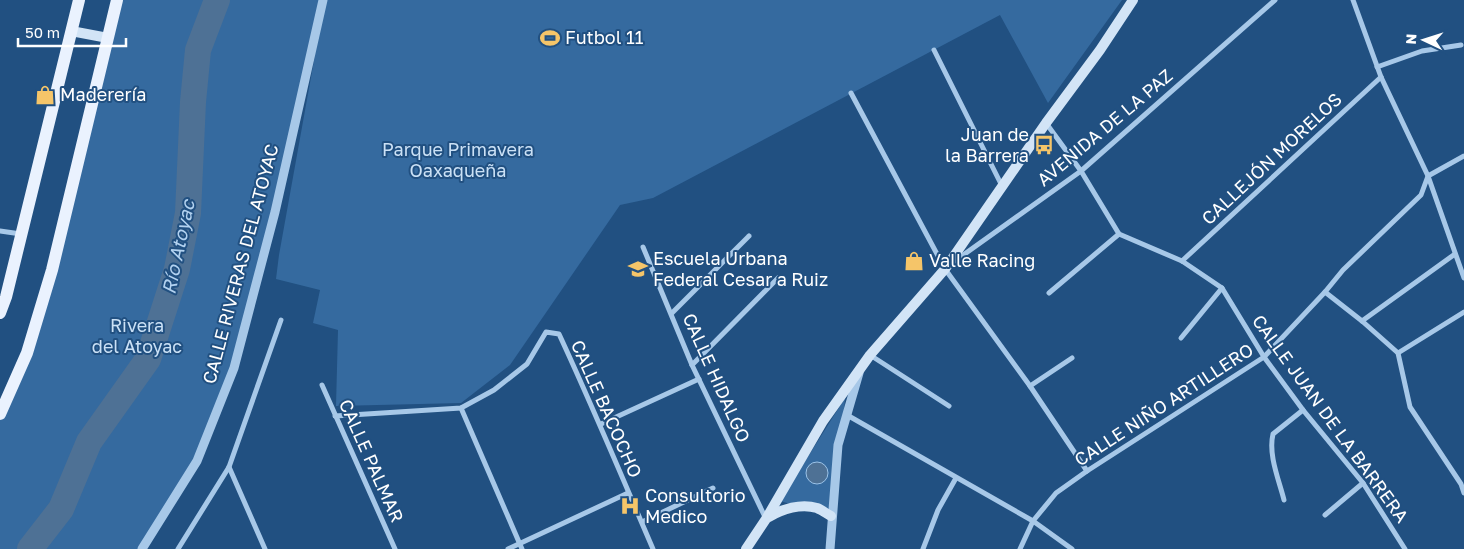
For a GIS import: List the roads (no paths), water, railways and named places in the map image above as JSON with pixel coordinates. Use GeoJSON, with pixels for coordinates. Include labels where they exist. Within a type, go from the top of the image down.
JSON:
{"type":"FeatureCollection","features":[{"type":"Feature","properties":{"kind":"main road"},"geometry":{"type":"LineString","coordinates":[[0,313],[6,297],[79,0]]}},
{"type":"Feature","properties":{"kind":"main road"},"geometry":{"type":"LineString","coordinates":[[0,414],[27,353],[52,270],[118,0]]}},
{"type":"Feature","properties":{"kind":"main road"},"geometry":{"type":"LineString","coordinates":[[746,549],[766,519],[823,421],[870,356],[945,269],[1046,123],[1100,50],[1133,0]]}},
{"type":"Feature","properties":{"kind":"main road"},"geometry":{"type":"LineString","coordinates":[[71,31],[108,38]]}},
{"type":"Feature","properties":{"kind":"main road"},"geometry":{"type":"LineString","coordinates":[[766,519],[778,511],[800,506],[816,508],[832,516]]}},
{"type":"Feature","properties":{"kind":"street","name":"CALLE RIVERAS DEL ATOYAC"},"geometry":{"type":"LineString","coordinates":[[142,549],[197,461],[234,368],[275,212],[322,0]]}},
{"type":"Feature","properties":{"kind":"street","name":"AVENIDA DE LA PAZ"},"geometry":{"type":"LineString","coordinates":[[945,269],[1081,171],[1275,0]]}},
{"type":"Feature","properties":{"kind":"street"},"geometry":{"type":"LineString","coordinates":[[1353,0],[1381,77],[1428,176],[1464,278]]}},
{"type":"Feature","properties":{"kind":"street"},"geometry":{"type":"LineString","coordinates":[[1377,67],[1422,51],[1461,45]]}},
{"type":"Feature","properties":{"kind":"street"},"geometry":{"type":"LineString","coordinates":[[934,50],[1003,186]]}},
{"type":"Feature","properties":{"kind":"street","name":"CALLEJÓN MORELOS"},"geometry":{"type":"LineString","coordinates":[[1182,261],[1381,77]]}},
{"type":"Feature","properties":{"kind":"street"},"geometry":{"type":"LineString","coordinates":[[851,93],[945,269],[1030,386],[1087,471]]}},
{"type":"Feature","properties":{"kind":"street"},"geometry":{"type":"LineString","coordinates":[[1046,123],[1081,171],[1119,234],[1048,293]]}},
{"type":"Feature","properties":{"kind":"street"},"geometry":{"type":"LineString","coordinates":[[1428,176],[1464,156]]}},
{"type":"Feature","properties":{"kind":"street","name":"CALLE NIÑO ARTILLERO"},"geometry":{"type":"LineString","coordinates":[[1020,549],[1033,520],[1056,493],[1264,357],[1343,270],[1421,195],[1428,176]]}},
{"type":"Feature","properties":{"kind":"street"},"geometry":{"type":"LineString","coordinates":[[0,231],[21,234]]}},
{"type":"Feature","properties":{"kind":"street","name":"CALLE JUAN DE LA BARRERA"},"geometry":{"type":"LineString","coordinates":[[1119,234],[1182,261],[1222,288],[1264,357],[1303,410],[1363,483],[1405,549]]}},
{"type":"Feature","properties":{"kind":"street"},"geometry":{"type":"LineString","coordinates":[[672,313],[749,236]]}},
{"type":"Feature","properties":{"kind":"street","name":"CALLE HIDALGO"},"geometry":{"type":"LineString","coordinates":[[643,247],[692,365],[766,519]]}},
{"type":"Feature","properties":{"kind":"street"},"geometry":{"type":"LineString","coordinates":[[1362,321],[1455,254]]}},
{"type":"Feature","properties":{"kind":"street"},"geometry":{"type":"LineString","coordinates":[[692,365],[778,278]]}},
{"type":"Feature","properties":{"kind":"street"},"geometry":{"type":"LineString","coordinates":[[1181,338],[1222,288]]}},
{"type":"Feature","properties":{"kind":"street"},"geometry":{"type":"LineString","coordinates":[[1325,292],[1398,353],[1410,407],[1462,484],[1464,493]]}},
{"type":"Feature","properties":{"kind":"street"},"geometry":{"type":"LineString","coordinates":[[1398,353],[1464,312]]}},
{"type":"Feature","properties":{"kind":"street"},"geometry":{"type":"LineString","coordinates":[[178,549],[229,467],[281,320]]}},
{"type":"Feature","properties":{"kind":"street","name":"CALLE BACOCHO"},"geometry":{"type":"LineString","coordinates":[[461,408],[494,390],[527,364],[546,332],[559,334],[600,424],[653,549]]}},
{"type":"Feature","properties":{"kind":"street"},"geometry":{"type":"LineString","coordinates":[[870,356],[949,406]]}},
{"type":"Feature","properties":{"kind":"street"},"geometry":{"type":"LineString","coordinates":[[1030,386],[1072,358]]}},
{"type":"Feature","properties":{"kind":"street"},"geometry":{"type":"LineString","coordinates":[[830,549],[838,445],[860,370]]}},
{"type":"Feature","properties":{"kind":"street"},"geometry":{"type":"LineString","coordinates":[[600,424],[699,379]]}},
{"type":"Feature","properties":{"kind":"street","name":"CALLE PALMAR"},"geometry":{"type":"LineString","coordinates":[[322,384],[394,549]]}},
{"type":"Feature","properties":{"kind":"street"},"geometry":{"type":"LineString","coordinates":[[335,416],[461,408],[521,546]]}},
{"type":"Feature","properties":{"kind":"street"},"geometry":{"type":"LineString","coordinates":[[1284,500],[1271,442],[1273,434],[1303,410]]}},
{"type":"Feature","properties":{"kind":"street"},"geometry":{"type":"LineString","coordinates":[[847,415],[1033,520],[1072,549]]}},
{"type":"Feature","properties":{"kind":"street"},"geometry":{"type":"LineString","coordinates":[[229,467],[265,549]]}},
{"type":"Feature","properties":{"kind":"street"},"geometry":{"type":"LineString","coordinates":[[923,549],[938,510],[956,478]]}},
{"type":"Feature","properties":{"kind":"street"},"geometry":{"type":"LineString","coordinates":[[1325,515],[1363,483]]}},
{"type":"Feature","properties":{"kind":"street"},"geometry":{"type":"LineString","coordinates":[[642,522],[713,488]]}},
{"type":"Feature","properties":{"kind":"street"},"geometry":{"type":"LineString","coordinates":[[508,549],[521,546],[628,493]]}},
{"type":"Feature","properties":{"kind":"waterway","name":"Río Atoyac"},"geometry":{"type":"LineString","coordinates":[[30,549],[61,509],[89,442],[148,359],[177,269],[188,213],[193,102],[198,50],[217,0]]}},
{"type":"Feature","properties":{"kind":"place","name":"Futbol 11"},"geometry":{"type":"Point","coordinates":[550,38]}},
{"type":"Feature","properties":{"kind":"place","name":"Maderería"},"geometry":{"type":"Point","coordinates":[45,95]}},
{"type":"Feature","properties":{"kind":"place","name":"Juan de la Barrera"},"geometry":{"type":"Point","coordinates":[1044,145]}},
{"type":"Feature","properties":{"kind":"place","name":"Valle Racing"},"geometry":{"type":"Point","coordinates":[914,261]}},
{"type":"Feature","properties":{"kind":"place","name":"Escuela Urbana Federal Cesar a Ruiz"},"geometry":{"type":"Point","coordinates":[638,269]}},
{"type":"Feature","properties":{"kind":"place","name":"Consultorio Medico"},"geometry":{"type":"Point","coordinates":[630,506]}},
{"type":"Feature","properties":{"kind":"park label","name":"Parque Primavera Oaxaqueña"},"geometry":{"type":"Point","coordinates":[458,160]}},
{"type":"Feature","properties":{"kind":"park label","name":"Rivera del Atoyac"},"geometry":{"type":"Point","coordinates":[137,336]}}]}
